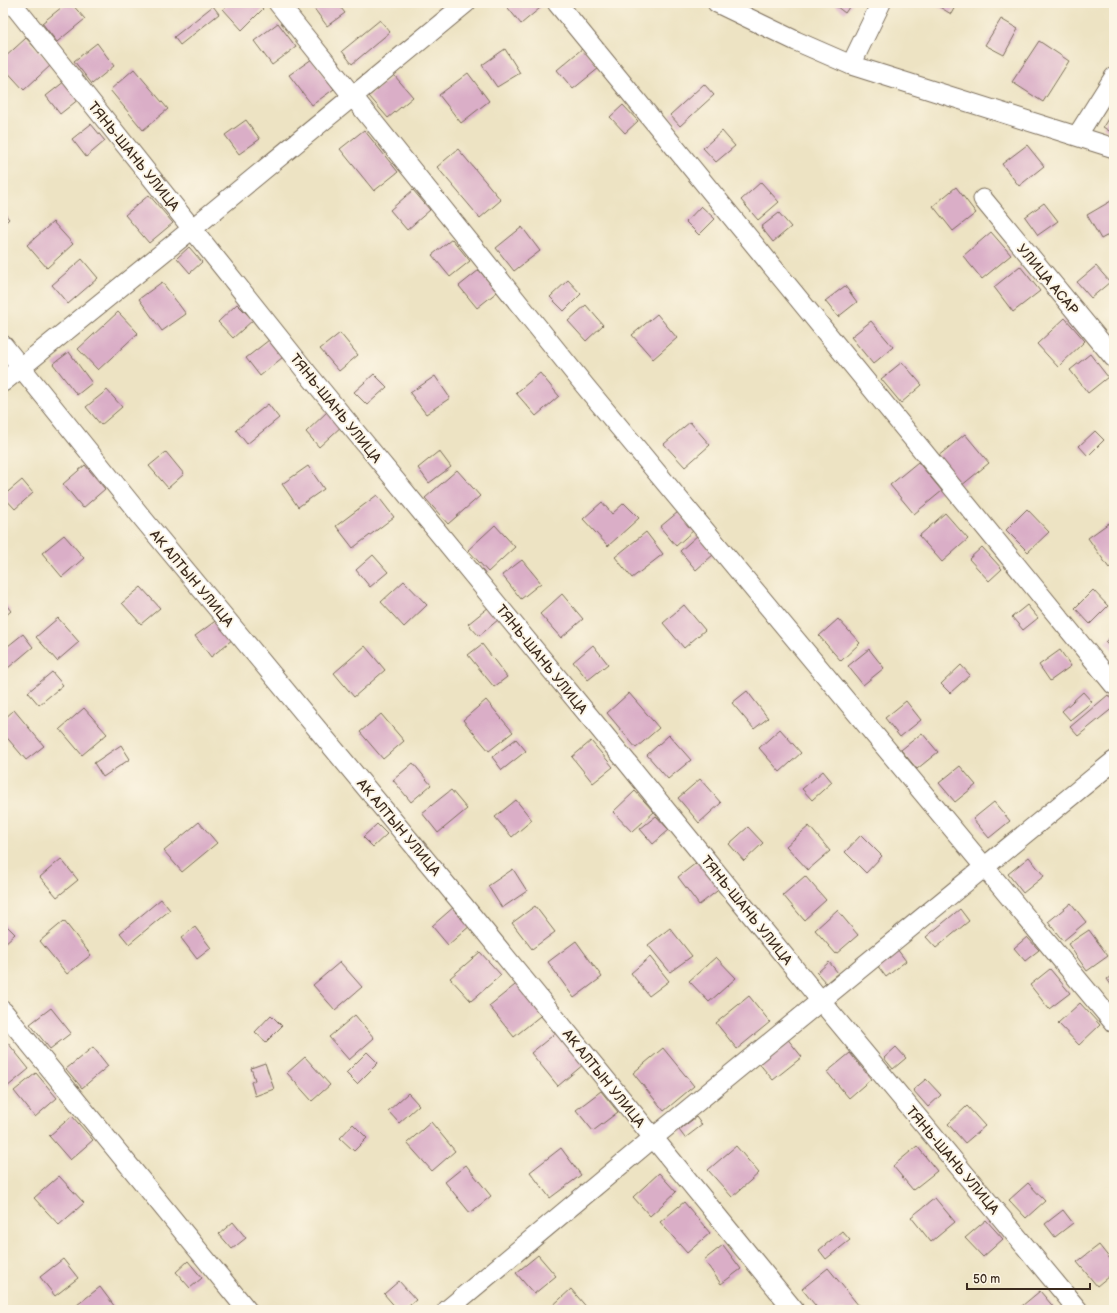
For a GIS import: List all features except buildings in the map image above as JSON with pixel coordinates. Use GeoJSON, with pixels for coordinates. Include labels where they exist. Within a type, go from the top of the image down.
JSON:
{"type":"FeatureCollection","features":[{"type":"Feature","properties":{"kind":"street","name":"ТЯНЬ-ШАНЬ УЛИЦА"},"geometry":{"type":"LineString","coordinates":[[12,3],[308,374],[821,1001],[1078,1310]]}},
{"type":"Feature","properties":{"kind":"street"},"geometry":{"type":"LineString","coordinates":[[278,3],[585,386],[1114,1023]]}},
{"type":"Feature","properties":{"kind":"street"},"geometry":{"type":"LineString","coordinates":[[3,382],[192,229],[466,3]]}},
{"type":"Feature","properties":{"kind":"street"},"geometry":{"type":"LineString","coordinates":[[557,3],[1114,685]]}},
{"type":"Feature","properties":{"kind":"street"},"geometry":{"type":"LineString","coordinates":[[717,3],[796,41],[851,65],[1114,148]]}},
{"type":"Feature","properties":{"kind":"street"},"geometry":{"type":"LineString","coordinates":[[851,65],[881,3]]}},
{"type":"Feature","properties":{"kind":"street"},"geometry":{"type":"LineString","coordinates":[[1077,136],[1114,77]]}},
{"type":"Feature","properties":{"kind":"street","name":"УЛИЦА АСАР"},"geometry":{"type":"LineString","coordinates":[[982,199],[1114,358]]}},
{"type":"Feature","properties":{"kind":"street","name":"АК АЛТЫН УЛИЦА"},"geometry":{"type":"LineString","coordinates":[[3,345],[144,520],[464,906],[794,1310]]}},
{"type":"Feature","properties":{"kind":"street"},"geometry":{"type":"LineString","coordinates":[[447,1310],[653,1138],[1114,762]]}},
{"type":"Feature","properties":{"kind":"street"},"geometry":{"type":"LineString","coordinates":[[3,1011],[247,1310]]}}]}
